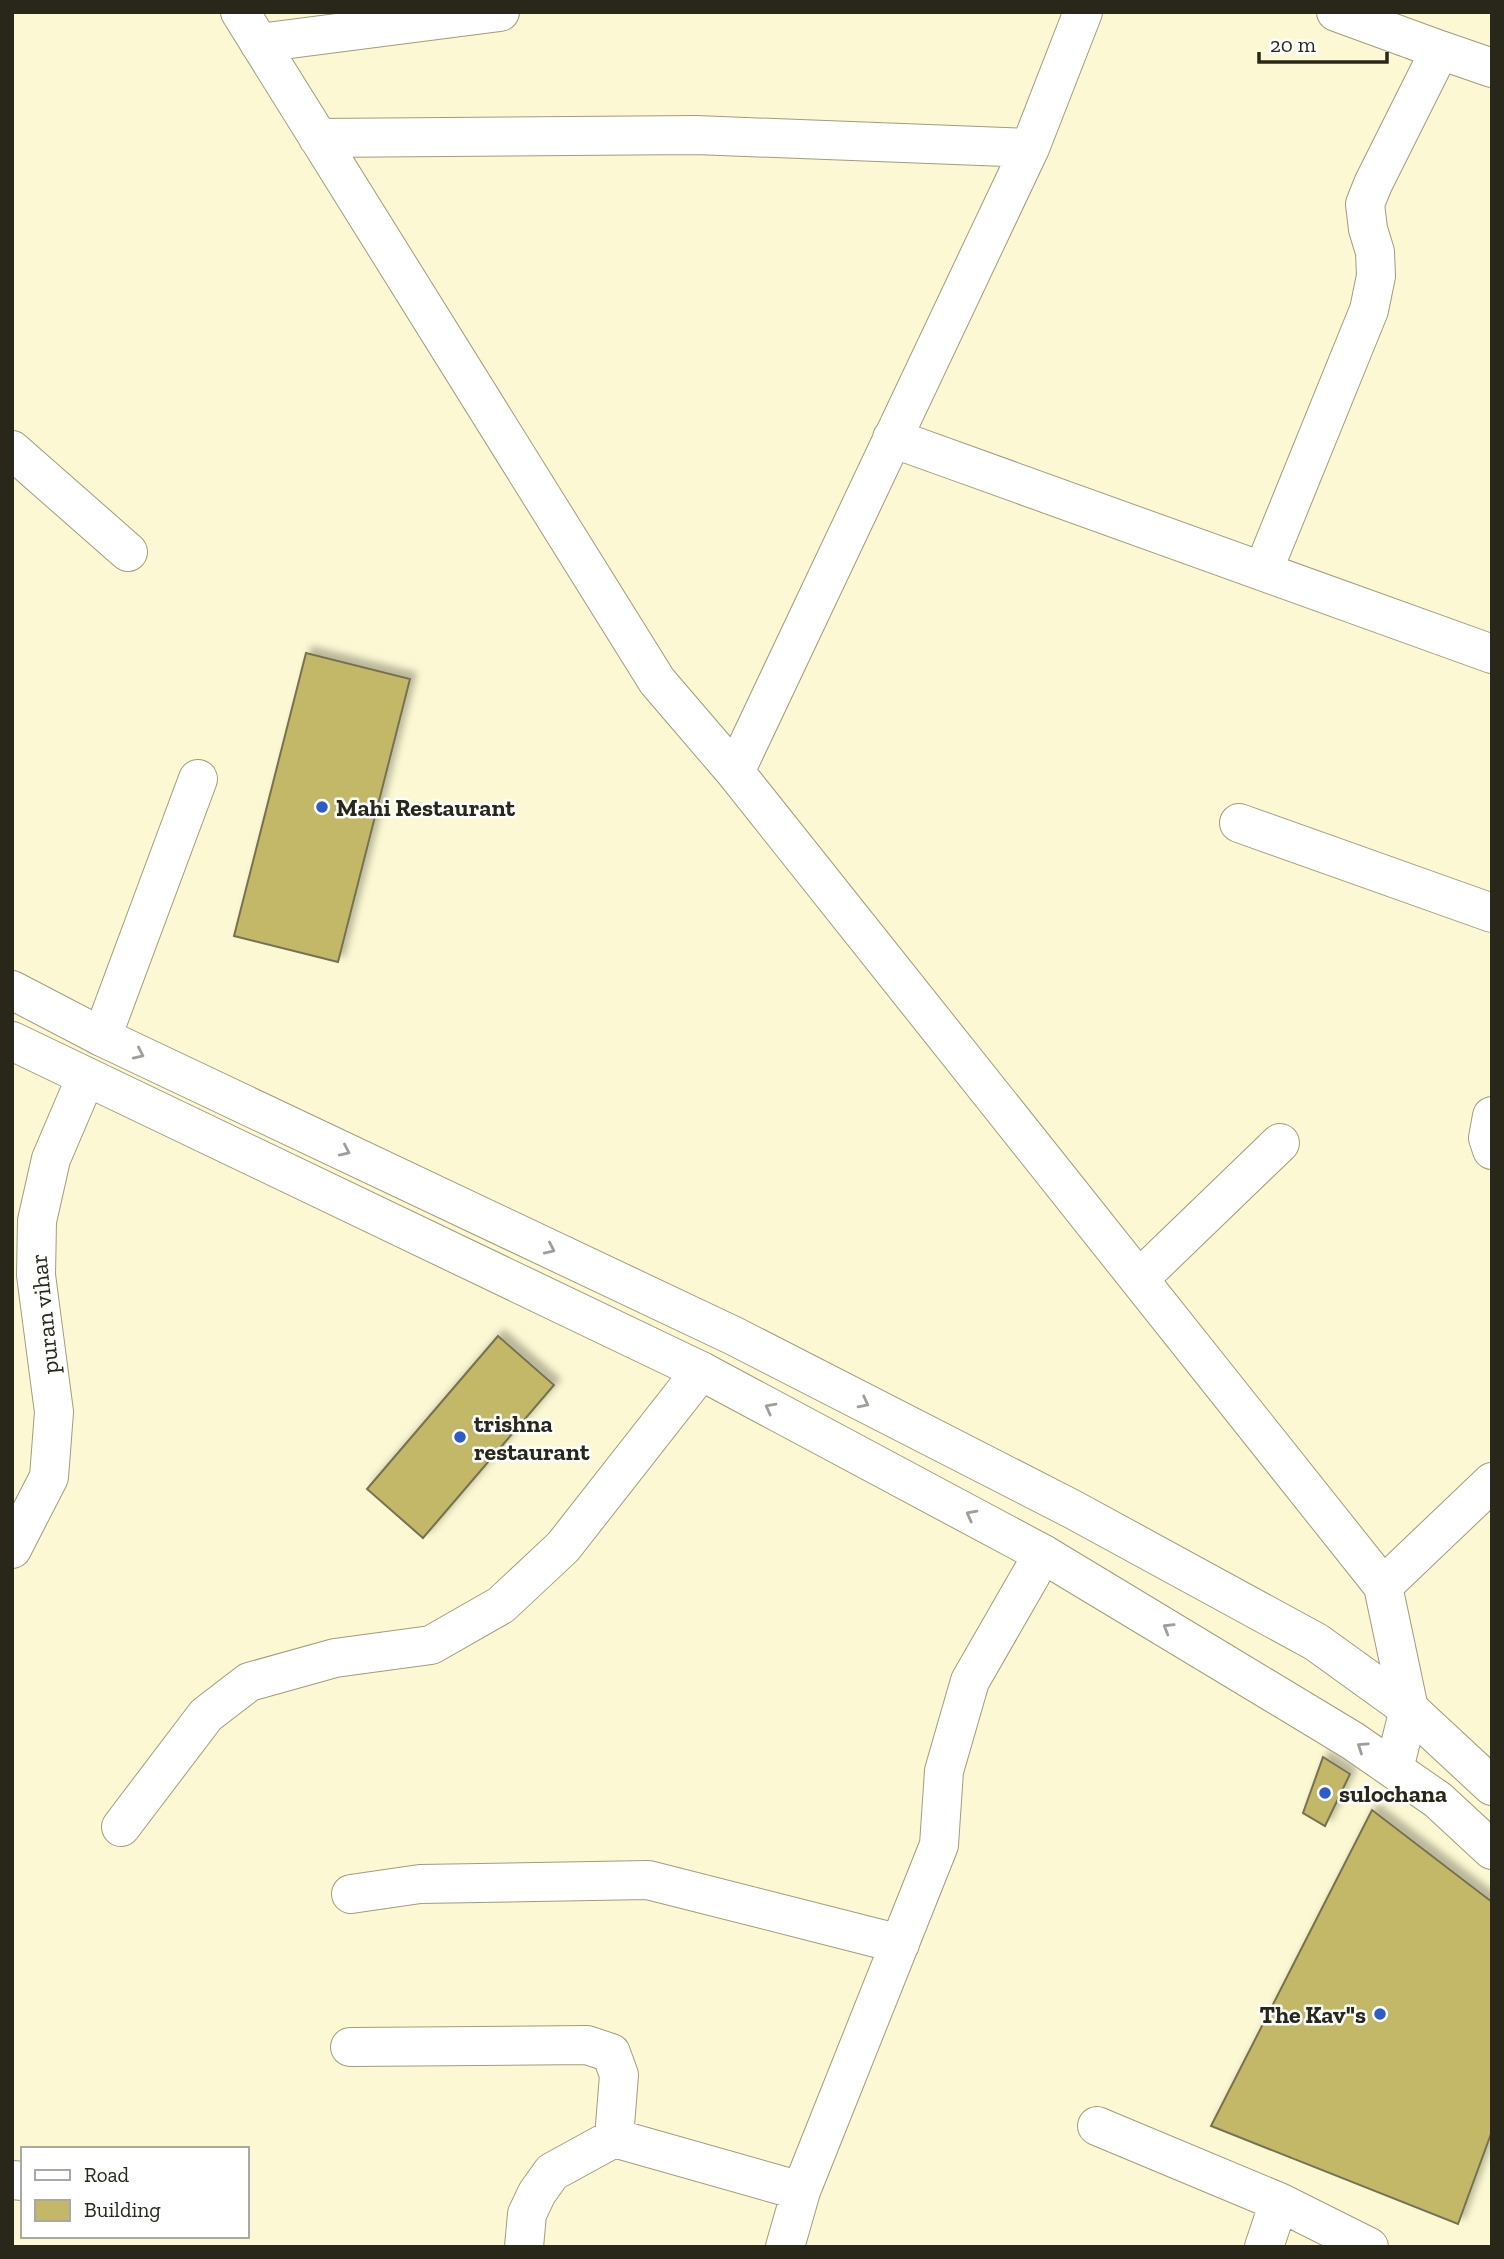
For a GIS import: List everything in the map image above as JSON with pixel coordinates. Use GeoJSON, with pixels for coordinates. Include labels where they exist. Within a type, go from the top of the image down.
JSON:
{"type":"FeatureCollection","features":[{"type":"Feature","properties":{"kind":"street"},"geometry":{"type":"LineString","coordinates":[[500,12],[249,28],[657,681],[735,772],[1383,1586],[1409,1709],[1395,1769]]}},
{"type":"Feature","properties":{"kind":"street"},"geometry":{"type":"LineString","coordinates":[[735,772],[1030,148],[1083,12]]}},
{"type":"Feature","properties":{"kind":"street"},"geometry":{"type":"LineString","coordinates":[[1336,12],[1492,68]]}},
{"type":"Feature","properties":{"kind":"street"},"geometry":{"type":"LineString","coordinates":[[1263,571],[1369,310],[1376,276],[1375,253],[1365,204],[1440,50]]}},
{"type":"Feature","properties":{"kind":"street"},"geometry":{"type":"LineString","coordinates":[[318,138],[696,135],[1030,148]]}},
{"type":"Feature","properties":{"kind":"street"},"geometry":{"type":"LineString","coordinates":[[892,438],[1492,654]]}},
{"type":"Feature","properties":{"kind":"street"},"geometry":{"type":"LineString","coordinates":[[12,450],[128,552]]}},
{"type":"Feature","properties":{"kind":"street"},"geometry":{"type":"LineString","coordinates":[[102,1037],[198,779]]}},
{"type":"Feature","properties":{"kind":"street"},"geometry":{"type":"LineString","coordinates":[[1239,824],[1492,913]]}},
{"type":"Feature","properties":{"kind":"street"},"geometry":{"type":"LineString","coordinates":[[12,990],[102,1037],[734,1336],[1048,1496],[1316,1642],[1409,1709],[1492,1786]]}},
{"type":"Feature","properties":{"kind":"street"},"geometry":{"type":"LineString","coordinates":[[12,1041],[701,1371],[1043,1554],[1257,1681],[1395,1769],[1438,1800],[1492,1850]]}},
{"type":"Feature","properties":{"kind":"street","name":"puran vihar"},"geometry":{"type":"LineString","coordinates":[[12,1549],[49,1477],[54,1412],[36,1275],[37,1221],[51,1159],[86,1077]]}},
{"type":"Feature","properties":{"kind":"street"},"geometry":{"type":"LineString","coordinates":[[1492,1116],[1488,1138],[1492,1150]]}},
{"type":"Feature","properties":{"kind":"street"},"geometry":{"type":"LineString","coordinates":[[1139,1279],[1280,1143]]}},
{"type":"Feature","properties":{"kind":"street"},"geometry":{"type":"LineString","coordinates":[[121,1827],[206,1715],[249,1682],[335,1658],[431,1645],[501,1605],[563,1548],[701,1371]]}},
{"type":"Feature","properties":{"kind":"street"},"geometry":{"type":"LineString","coordinates":[[1383,1586],[1492,1482]]}},
{"type":"Feature","properties":{"kind":"street"},"geometry":{"type":"LineString","coordinates":[[785,2247],[801,2192],[939,1844],[944,1771],[970,1681],[1043,1554]]}},
{"type":"Feature","properties":{"kind":"street"},"geometry":{"type":"LineString","coordinates":[[351,1894],[420,1884],[648,1880],[900,1944]]}},
{"type":"Feature","properties":{"kind":"street"},"geometry":{"type":"LineString","coordinates":[[350,2047],[587,2045],[611,2053],[619,2075],[614,2138]]}},
{"type":"Feature","properties":{"kind":"street"},"geometry":{"type":"LineString","coordinates":[[1097,2126],[1279,2202],[1369,2247]]}},
{"type":"Feature","properties":{"kind":"street"},"geometry":{"type":"LineString","coordinates":[[524,2247],[527,2214],[537,2193],[552,2172],[614,2138],[801,2192]]}},
{"type":"Feature","properties":{"kind":"street"},"geometry":{"type":"LineString","coordinates":[[1264,2247],[1279,2202]]}},
{"type":"Feature","properties":{"kind":"building","name":"Mahi Restaurant"},"geometry":{"type":"Polygon","coordinates":[[[306,653],[410,679],[338,962],[234,936],[306,653]]]}},
{"type":"Feature","properties":{"kind":"building","name":"trishna restaurant"},"geometry":{"type":"Polygon","coordinates":[[[498,1336],[554,1385],[423,1538],[367,1489],[498,1336]]]}},
{"type":"Feature","properties":{"kind":"building","name":"sulochana"},"geometry":{"type":"Polygon","coordinates":[[[1323,1757],[1350,1774],[1325,1826],[1303,1813],[1323,1757]]]}},
{"type":"Feature","properties":{"kind":"building","name":"The Kav\"s"},"geometry":{"type":"Polygon","coordinates":[[[1372,1810],[1492,1902],[1492,2131],[1458,2224],[1211,2126],[1372,1810]]]}},
{"type":"Feature","properties":{"kind":"place","name":"Mahi Restaurant"},"geometry":{"type":"Point","coordinates":[322,807]}},
{"type":"Feature","properties":{"kind":"place","name":"trishna restaurant"},"geometry":{"type":"Point","coordinates":[460,1437]}},
{"type":"Feature","properties":{"kind":"place","name":"sulochana"},"geometry":{"type":"Point","coordinates":[1325,1793]}},
{"type":"Feature","properties":{"kind":"place","name":"The Kav\"s"},"geometry":{"type":"Point","coordinates":[1380,2014]}}]}
